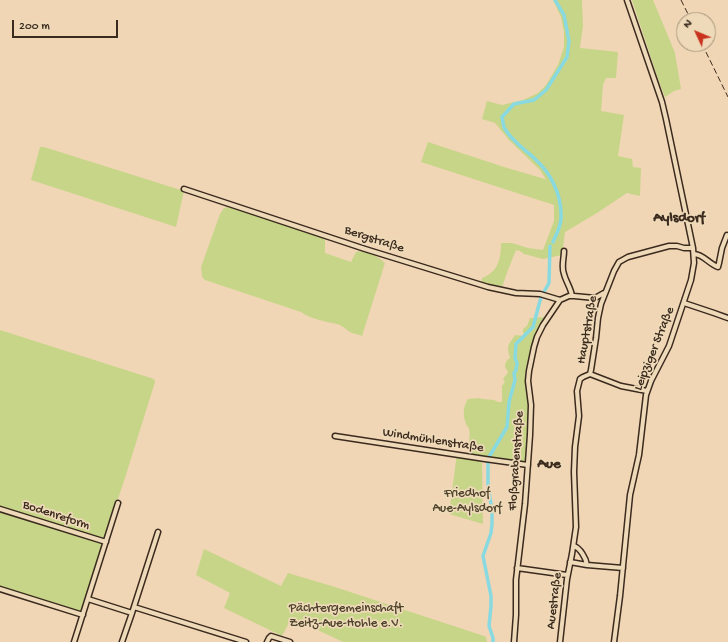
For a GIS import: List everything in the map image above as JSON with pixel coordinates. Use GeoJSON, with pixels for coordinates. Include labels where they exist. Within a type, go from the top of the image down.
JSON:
{"type":"FeatureCollection","features":[{"type":"Feature","properties":{"kind":"street","name":"Leipziger Straße"},"geometry":{"type":"LineString","coordinates":[[614,642],[630,495],[639,454],[647,391],[651,380],[669,346],[691,280],[694,254],[664,112],[627,0]]}},
{"type":"Feature","properties":{"kind":"street","name":"Bergstraße"},"geometry":{"type":"LineString","coordinates":[[184,189],[488,287],[516,293],[542,295],[560,300]]}},
{"type":"Feature","properties":{"kind":"street"},"geometry":{"type":"LineString","coordinates":[[694,254],[699,255],[715,266],[718,266],[727,235]]}},
{"type":"Feature","properties":{"kind":"street","name":"Hauptstraße"},"geometry":{"type":"LineString","coordinates":[[570,562],[574,546],[576,524],[574,457],[579,419],[577,395],[581,378],[590,374],[593,362],[597,324],[605,293],[616,267],[619,262],[624,259],[669,246],[693,248]]}},
{"type":"Feature","properties":{"kind":"street"},"geometry":{"type":"LineString","coordinates":[[564,251],[563,272],[572,296]]}},
{"type":"Feature","properties":{"kind":"street"},"geometry":{"type":"LineString","coordinates":[[560,300],[572,296],[595,298],[605,293]]}},
{"type":"Feature","properties":{"kind":"street"},"geometry":{"type":"LineString","coordinates":[[595,298],[601,304]]}},
{"type":"Feature","properties":{"kind":"street","name":"Floßgrabenstraße"},"geometry":{"type":"LineString","coordinates":[[514,642],[516,614],[515,588],[524,510],[530,435],[531,410],[528,386],[529,371],[534,347],[539,333],[545,321],[560,300]]}},
{"type":"Feature","properties":{"kind":"street"},"geometry":{"type":"LineString","coordinates":[[684,302],[728,318]]}},
{"type":"Feature","properties":{"kind":"street"},"geometry":{"type":"LineString","coordinates":[[590,374],[621,386],[647,391]]}},
{"type":"Feature","properties":{"kind":"street","name":"Windmühlenstraße"},"geometry":{"type":"LineString","coordinates":[[335,436],[528,465]]}},
{"type":"Feature","properties":{"kind":"street"},"geometry":{"type":"LineString","coordinates":[[74,642],[118,503]]}},
{"type":"Feature","properties":{"kind":"street","name":"Bodenreform"},"geometry":{"type":"LineString","coordinates":[[0,508],[106,542]]}},
{"type":"Feature","properties":{"kind":"street"},"geometry":{"type":"LineString","coordinates":[[122,642],[158,532]]}},
{"type":"Feature","properties":{"kind":"street"},"geometry":{"type":"LineString","coordinates":[[574,546],[579,549],[587,565]]}},
{"type":"Feature","properties":{"kind":"street"},"geometry":{"type":"LineString","coordinates":[[570,562],[623,568]]}},
{"type":"Feature","properties":{"kind":"street","name":"Auestraße"},"geometry":{"type":"LineString","coordinates":[[560,642],[567,575],[570,562]]}},
{"type":"Feature","properties":{"kind":"street"},"geometry":{"type":"LineString","coordinates":[[517,568],[567,575]]}},
{"type":"Feature","properties":{"kind":"street"},"geometry":{"type":"LineString","coordinates":[[0,589],[83,615]]}},
{"type":"Feature","properties":{"kind":"street"},"geometry":{"type":"LineString","coordinates":[[88,599],[132,613]]}},
{"type":"Feature","properties":{"kind":"street"},"geometry":{"type":"LineString","coordinates":[[134,607],[246,642]]}},
{"type":"Feature","properties":{"kind":"street"},"geometry":{"type":"LineString","coordinates":[[267,642],[268,638],[271,636],[290,642]]}},
{"type":"Feature","properties":{"kind":"green space"},"geometry":{"type":"Polygon","coordinates":[[[553,0],[582,0],[583,26],[580,48],[618,52],[616,78],[606,78],[603,85],[601,111],[624,115],[618,156],[632,159],[633,167],[641,168],[640,196],[627,193],[565,232],[562,255],[543,259],[524,254],[516,250],[500,293],[481,288],[482,278],[492,272],[498,264],[501,243],[512,243],[528,248],[543,250],[554,221],[554,205],[421,162],[428,142],[545,179],[547,181],[540,170],[509,140],[495,123],[482,119],[487,101],[502,105],[523,100],[538,93],[546,85],[558,65],[564,47],[564,32],[561,17],[553,0]]]}},
{"type":"Feature","properties":{"kind":"green space"},"geometry":{"type":"Polygon","coordinates":[[[632,0],[653,0],[675,53],[681,89],[674,91],[665,97],[659,82],[632,0]]]}},
{"type":"Feature","properties":{"kind":"green space"},"geometry":{"type":"Polygon","coordinates":[[[40,147],[184,191],[176,227],[31,180],[40,147]]]}},
{"type":"Feature","properties":{"kind":"green space"},"geometry":{"type":"Polygon","coordinates":[[[228,207],[320,236],[325,240],[325,253],[351,262],[356,252],[359,251],[375,256],[385,263],[362,336],[350,332],[340,325],[314,319],[301,312],[205,280],[202,277],[201,267],[220,214],[224,208],[228,207]]]}},
{"type":"Feature","properties":{"kind":"green space","name":"Friedhof Aue-Aylsdorf"},"geometry":{"type":"Polygon","coordinates":[[[530,318],[545,318],[539,327],[535,339],[526,377],[530,414],[527,459],[517,462],[482,460],[483,524],[449,514],[457,453],[470,454],[469,428],[464,416],[466,402],[468,399],[478,398],[502,402],[502,386],[505,382],[503,379],[508,371],[505,364],[510,358],[508,346],[515,335],[524,336],[523,329],[527,326],[530,318]]]}},
{"type":"Feature","properties":{"kind":"green space"},"geometry":{"type":"Polygon","coordinates":[[[0,330],[154,379],[155,382],[81,613],[0,590],[0,330]]]}},
{"type":"Feature","properties":{"kind":"green space","name":"Pächtergemeinschaft Zeitz-Aue-Hohle e.V."},"geometry":{"type":"Polygon","coordinates":[[[204,549],[281,586],[288,573],[484,636],[486,637],[487,642],[343,642],[291,619],[282,636],[224,608],[230,593],[196,575],[204,549]]]}},
{"type":"Feature","properties":{"kind":"waterway"},"geometry":{"type":"LineString","coordinates":[[553,242],[561,221],[560,201],[554,185],[546,170],[508,133],[504,126],[502,117],[514,104],[534,100],[546,90],[567,57],[569,41],[564,15],[555,0]]}},
{"type":"Feature","properties":{"kind":"waterway"},"geometry":{"type":"LineString","coordinates":[[493,642],[489,626],[491,596],[483,556],[491,533],[492,524],[492,511],[488,485],[488,462],[489,457],[507,427],[509,402],[515,380],[514,373],[517,363],[515,358],[516,344],[533,327],[541,297],[549,283],[550,246]]}},
{"type":"Feature","properties":{"kind":"railway"},"geometry":{"type":"LineString","coordinates":[[681,0],[687,12]]}},
{"type":"Feature","properties":{"kind":"railway"},"geometry":{"type":"LineString","coordinates":[[706,52],[728,97]]}},
{"type":"Feature","properties":{"kind":"district","name":"Aylsdorf"},"geometry":{"type":"Point","coordinates":[679,219]}},
{"type":"Feature","properties":{"kind":"district","name":"Aue"},"geometry":{"type":"Point","coordinates":[549,465]}}]}
